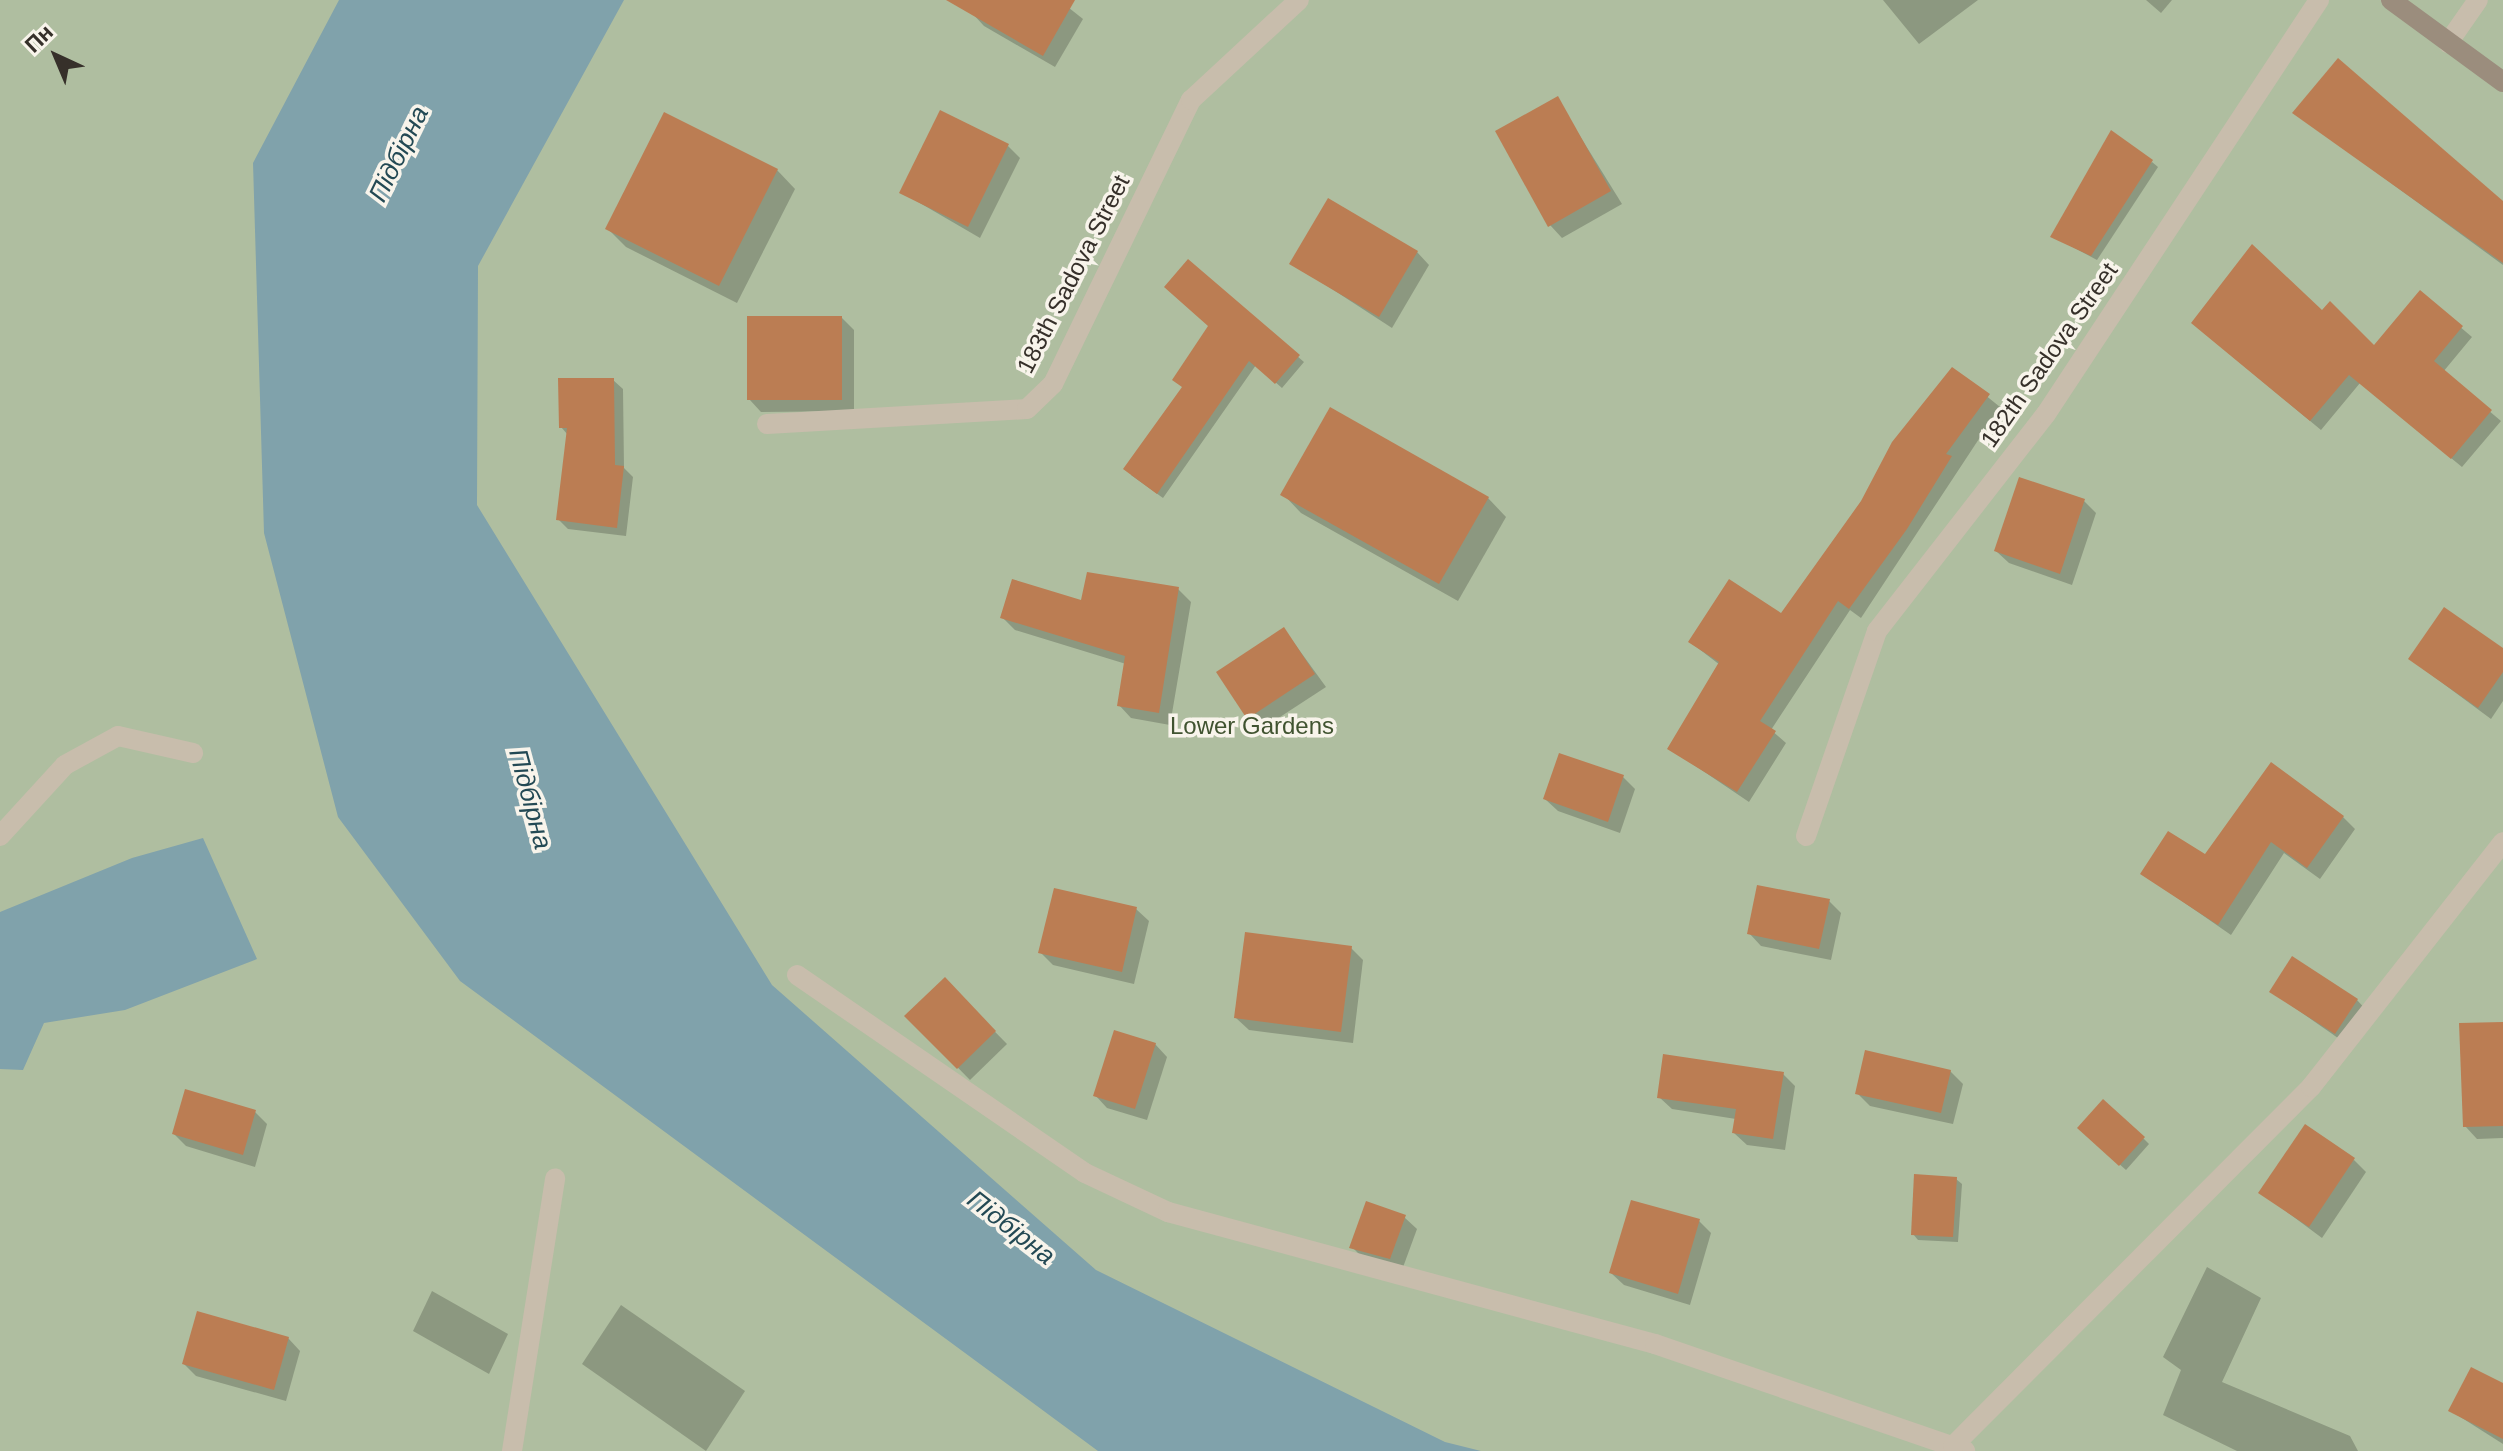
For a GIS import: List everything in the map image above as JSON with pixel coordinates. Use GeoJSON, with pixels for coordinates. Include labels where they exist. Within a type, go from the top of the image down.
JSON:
{"type":"FeatureCollection","features":[{"type":"Feature","properties":{"kind":"street","name":"183th Sadova Street"},"geometry":{"type":"LineString","coordinates":[[767,424],[1027,409],[1053,384],[1191,100],[1299,0]]}},
{"type":"Feature","properties":{"kind":"street","name":"182th Sadova Street"},"geometry":{"type":"LineString","coordinates":[[1806,836],[1877,631],[2046,414],[2319,0]]}},
{"type":"Feature","properties":{"kind":"street"},"geometry":{"type":"LineString","coordinates":[[2391,0],[2503,82]]}},
{"type":"Feature","properties":{"kind":"street"},"geometry":{"type":"LineString","coordinates":[[2448,43],[2478,0]]}},
{"type":"Feature","properties":{"kind":"street"},"geometry":{"type":"LineString","coordinates":[[0,836],[65,765],[118,736],[193,753]]}},
{"type":"Feature","properties":{"kind":"street"},"geometry":{"type":"LineString","coordinates":[[797,975],[1085,1173],[1168,1212],[1655,1344],[1959,1448],[2311,1087],[2503,842]]}},
{"type":"Feature","properties":{"kind":"street"},"geometry":{"type":"LineString","coordinates":[[512,1451],[555,1178]]}},
{"type":"Feature","properties":{"kind":"green space","name":"Lower Gardens"},"geometry":{"type":"Polygon","coordinates":[[[0,0],[2503,0],[2503,1451],[0,1451],[0,0]]]}},
{"type":"Feature","properties":{"kind":"water","name":"Підбірна"},"geometry":{"type":"Polygon","coordinates":[[[339,0],[624,0],[478,266],[477,505],[772,985],[1096,1270],[1445,1442],[1481,1451],[1098,1451],[460,981],[338,817],[264,533],[253,163],[339,0]]]}},
{"type":"Feature","properties":{"kind":"water"},"geometry":{"type":"Polygon","coordinates":[[[203,838],[257,959],[125,1010],[44,1023],[23,1070],[0,1069],[0,912],[132,858],[203,838]]]}},
{"type":"Feature","properties":{"kind":"building"},"geometry":{"type":"Polygon","coordinates":[[[946,0],[1075,0],[1043,56],[946,0]]]}},
{"type":"Feature","properties":{"kind":"building"},"geometry":{"type":"Polygon","coordinates":[[[2338,58],[2503,201],[2503,263],[2292,113],[2338,58]]]}},
{"type":"Feature","properties":{"kind":"building"},"geometry":{"type":"Polygon","coordinates":[[[1558,96],[1611,191],[1548,227],[1495,131],[1558,96]]]}},
{"type":"Feature","properties":{"kind":"building"},"geometry":{"type":"Polygon","coordinates":[[[940,110],[1009,144],[968,227],[899,193],[940,110]]]}},
{"type":"Feature","properties":{"kind":"building"},"geometry":{"type":"Polygon","coordinates":[[[664,112],[778,169],[719,286],[605,229],[664,112]]]}},
{"type":"Feature","properties":{"kind":"building"},"geometry":{"type":"Polygon","coordinates":[[[2111,130],[2153,160],[2091,256],[2050,237],[2111,130]]]}},
{"type":"Feature","properties":{"kind":"building"},"geometry":{"type":"Polygon","coordinates":[[[1328,198],[1418,251],[1379,317],[1289,264],[1328,198]]]}},
{"type":"Feature","properties":{"kind":"building"},"geometry":{"type":"Polygon","coordinates":[[[2252,244],[2322,310],[2330,301],[2374,345],[2420,290],[2463,326],[2434,361],[2492,410],[2451,459],[2349,375],[2310,421],[2191,323],[2252,244]]]}},
{"type":"Feature","properties":{"kind":"building"},"geometry":{"type":"Polygon","coordinates":[[[1188,259],[1300,355],[1275,384],[1249,361],[1157,494],[1123,469],[1182,387],[1172,380],[1208,326],[1164,287],[1188,259]]]}},
{"type":"Feature","properties":{"kind":"building"},"geometry":{"type":"Polygon","coordinates":[[[747,316],[842,316],[842,400],[747,400],[747,316]]]}},
{"type":"Feature","properties":{"kind":"building"},"geometry":{"type":"Polygon","coordinates":[[[1952,367],[1990,394],[1946,454],[1952,456],[1907,529],[1849,609],[1838,601],[1760,721],[1776,731],[1737,792],[1667,749],[1719,662],[1688,642],[1729,579],[1781,613],[1861,501],[1892,442],[1952,367]]]}},
{"type":"Feature","properties":{"kind":"building"},"geometry":{"type":"Polygon","coordinates":[[[558,378],[614,378],[615,465],[624,466],[617,528],[556,520],[567,428],[559,428],[558,378]]]}},
{"type":"Feature","properties":{"kind":"building"},"geometry":{"type":"Polygon","coordinates":[[[1330,407],[1489,497],[1439,584],[1280,495],[1330,407]]]}},
{"type":"Feature","properties":{"kind":"building"},"geometry":{"type":"Polygon","coordinates":[[[2019,477],[2085,499],[2060,574],[1994,551],[2019,477]]]}},
{"type":"Feature","properties":{"kind":"building"},"geometry":{"type":"Polygon","coordinates":[[[1087,572],[1179,587],[1159,713],[1117,706],[1125,656],[1000,618],[1012,579],[1081,600],[1087,572]]]}},
{"type":"Feature","properties":{"kind":"building"},"geometry":{"type":"Polygon","coordinates":[[[2444,607],[2503,648],[2503,672],[2478,708],[2408,659],[2444,607]]]}},
{"type":"Feature","properties":{"kind":"building"},"geometry":{"type":"Polygon","coordinates":[[[1284,627],[1315,674],[1247,719],[1216,672],[1284,627]]]}},
{"type":"Feature","properties":{"kind":"building"},"geometry":{"type":"Polygon","coordinates":[[[1559,753],[1624,775],[1608,822],[1543,799],[1559,753]]]}},
{"type":"Feature","properties":{"kind":"building"},"geometry":{"type":"Polygon","coordinates":[[[2271,762],[2344,816],[2307,868],[2271,842],[2218,925],[2140,874],[2168,831],[2205,854],[2271,762]]]}},
{"type":"Feature","properties":{"kind":"building"},"geometry":{"type":"Polygon","coordinates":[[[1757,885],[1830,899],[1819,949],[1747,934],[1757,885]]]}},
{"type":"Feature","properties":{"kind":"building"},"geometry":{"type":"Polygon","coordinates":[[[1054,888],[1137,907],[1122,972],[1038,953],[1054,888]]]}},
{"type":"Feature","properties":{"kind":"building"},"geometry":{"type":"Polygon","coordinates":[[[1245,932],[1352,946],[1341,1032],[1234,1018],[1245,932]]]}},
{"type":"Feature","properties":{"kind":"building"},"geometry":{"type":"Polygon","coordinates":[[[2292,956],[2358,999],[2335,1034],[2269,992],[2292,956]]]}},
{"type":"Feature","properties":{"kind":"building"},"geometry":{"type":"Polygon","coordinates":[[[945,977],[996,1031],[957,1069],[904,1016],[945,977]]]}},
{"type":"Feature","properties":{"kind":"building"},"geometry":{"type":"Polygon","coordinates":[[[2503,1022],[2503,1126],[2463,1127],[2459,1023],[2503,1022]]]}},
{"type":"Feature","properties":{"kind":"building"},"geometry":{"type":"Polygon","coordinates":[[[1114,1030],[1156,1043],[1135,1109],[1093,1096],[1114,1030]]]}},
{"type":"Feature","properties":{"kind":"building"},"geometry":{"type":"Polygon","coordinates":[[[1865,1050],[1951,1070],[1941,1113],[1855,1094],[1865,1050]]]}},
{"type":"Feature","properties":{"kind":"building"},"geometry":{"type":"Polygon","coordinates":[[[1663,1054],[1784,1072],[1773,1139],[1732,1133],[1736,1109],[1657,1098],[1663,1054]]]}},
{"type":"Feature","properties":{"kind":"building"},"geometry":{"type":"Polygon","coordinates":[[[185,1089],[256,1110],[243,1155],[172,1134],[185,1089]]]}},
{"type":"Feature","properties":{"kind":"building"},"geometry":{"type":"Polygon","coordinates":[[[2103,1099],[2145,1137],[2119,1166],[2077,1128],[2103,1099]]]}},
{"type":"Feature","properties":{"kind":"building"},"geometry":{"type":"Polygon","coordinates":[[[2305,1124],[2355,1158],[2309,1227],[2258,1193],[2305,1124]]]}},
{"type":"Feature","properties":{"kind":"building"},"geometry":{"type":"Polygon","coordinates":[[[1914,1174],[1957,1177],[1953,1237],[1911,1235],[1914,1174]]]}},
{"type":"Feature","properties":{"kind":"building"},"geometry":{"type":"Polygon","coordinates":[[[1631,1200],[1700,1219],[1678,1294],[1609,1273],[1631,1200]]]}},
{"type":"Feature","properties":{"kind":"building"},"geometry":{"type":"Polygon","coordinates":[[[1366,1201],[1406,1215],[1390,1259],[1349,1248],[1366,1201]]]}},
{"type":"Feature","properties":{"kind":"building"},"geometry":{"type":"Polygon","coordinates":[[[197,1311],[289,1337],[274,1390],[182,1364],[197,1311]]]}},
{"type":"Feature","properties":{"kind":"building"},"geometry":{"type":"Polygon","coordinates":[[[2471,1367],[2503,1383],[2503,1439],[2448,1411],[2471,1367]]]}}]}
